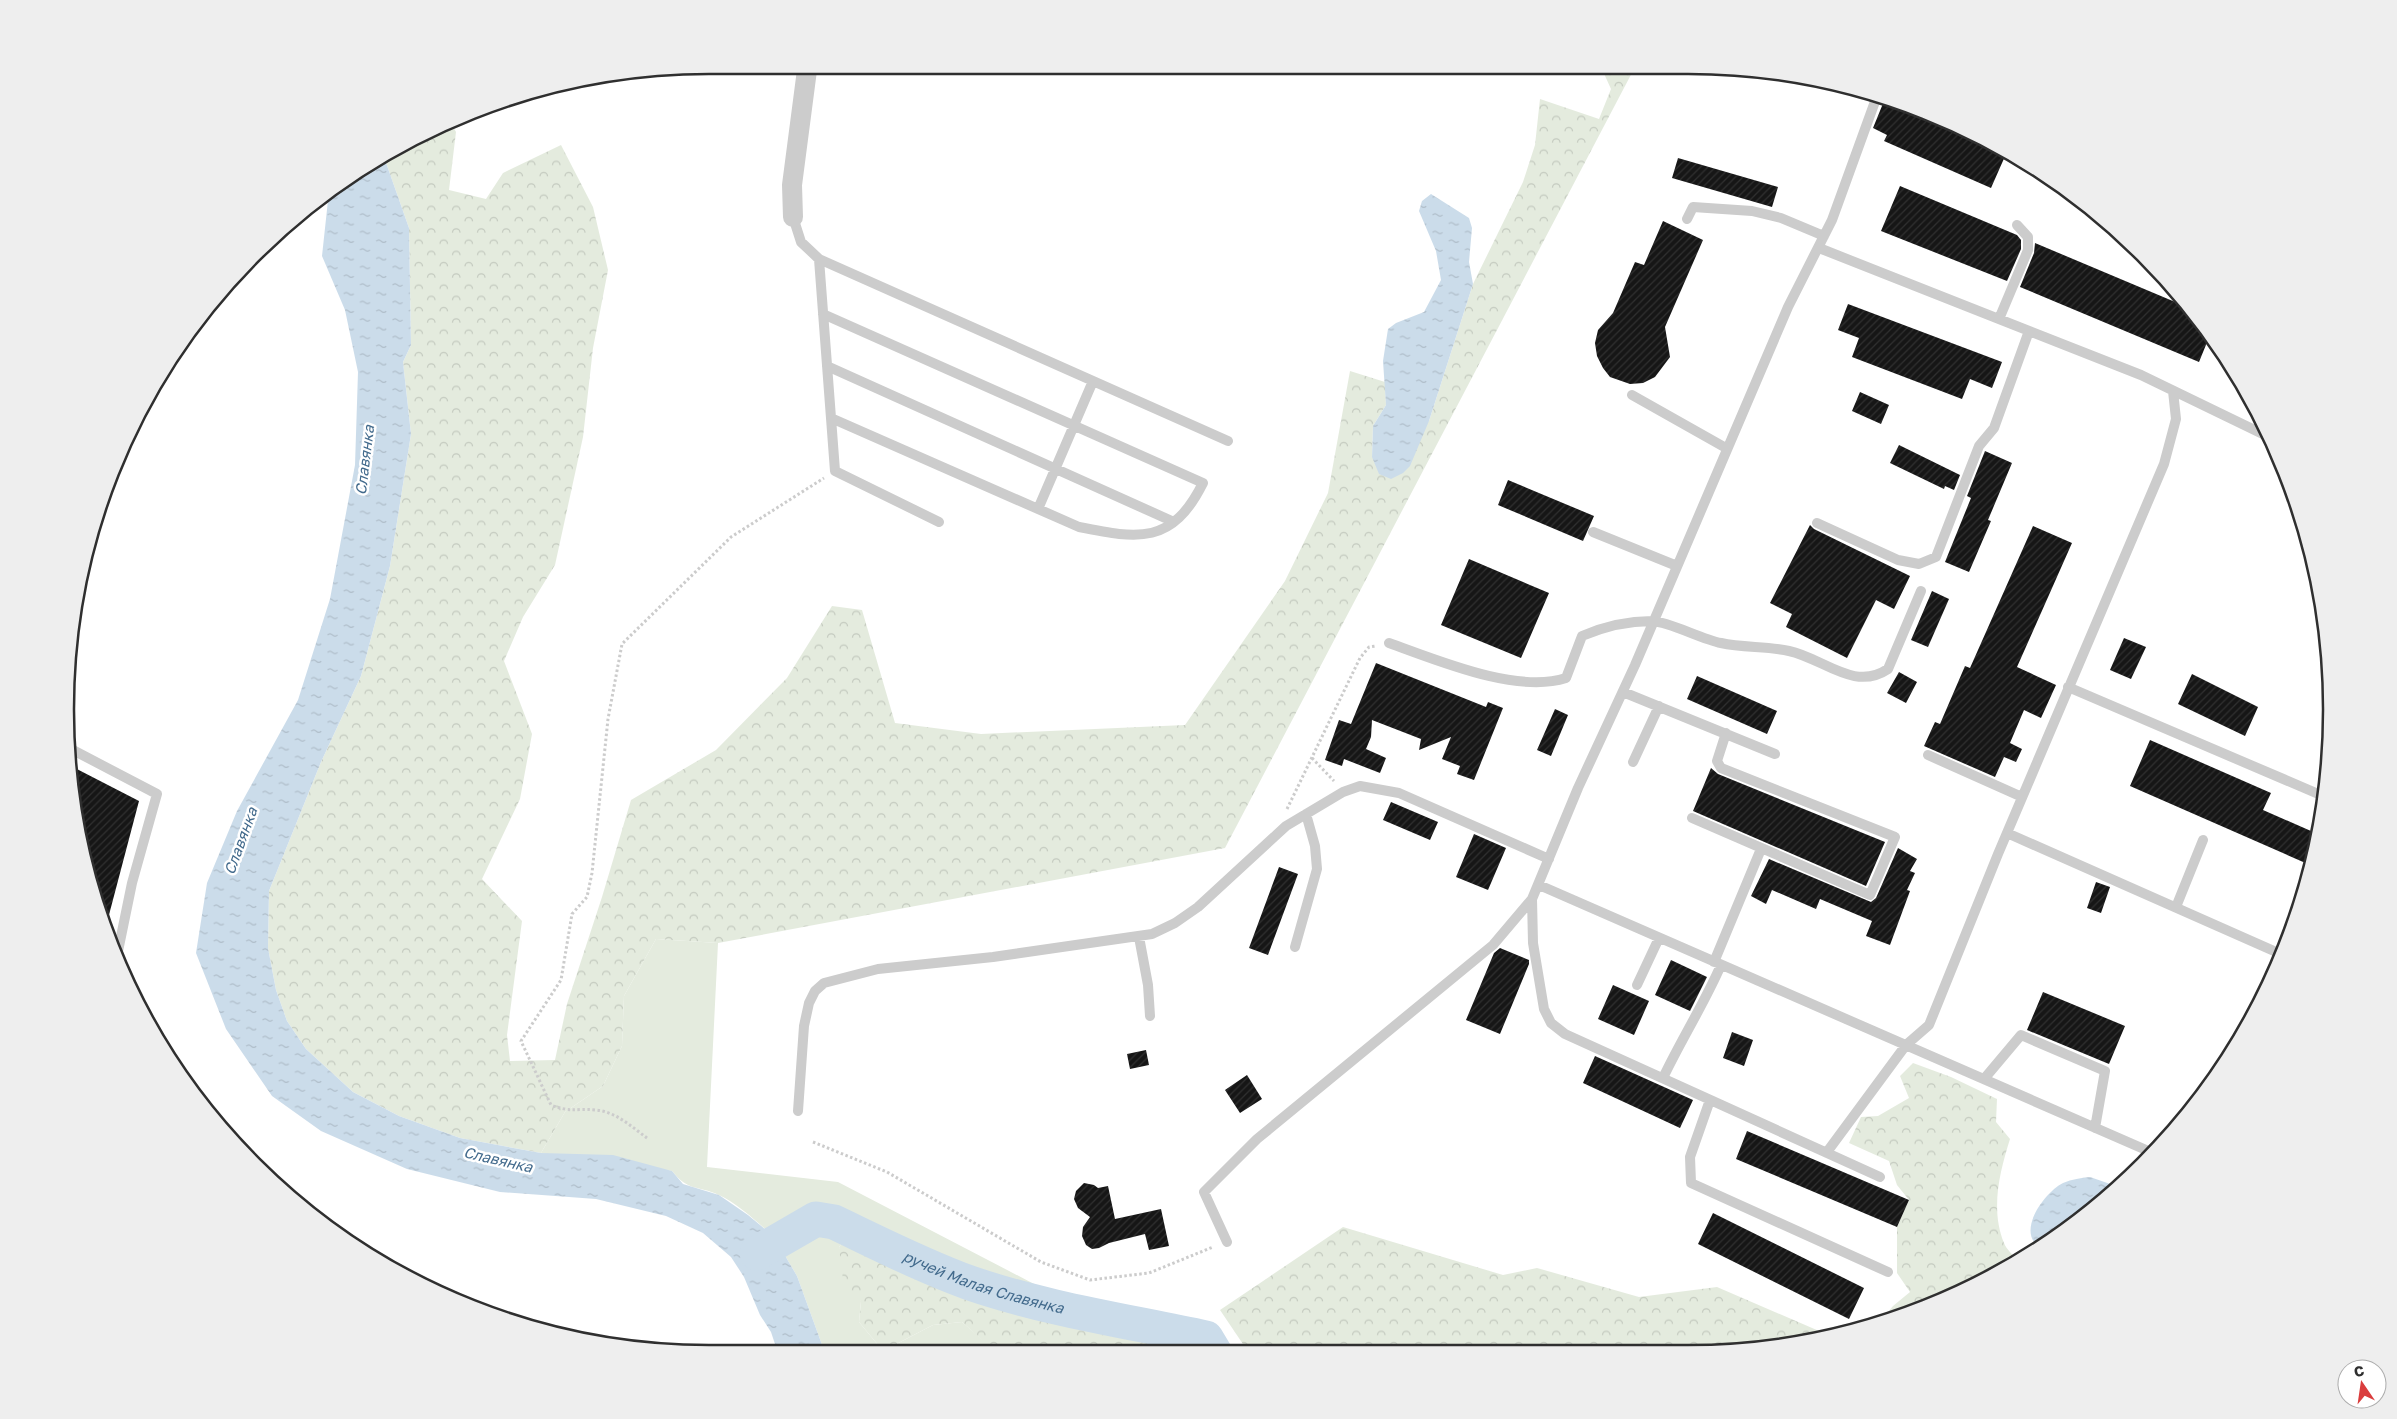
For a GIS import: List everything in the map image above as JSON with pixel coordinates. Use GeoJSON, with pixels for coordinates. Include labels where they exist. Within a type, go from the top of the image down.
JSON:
{"type":"FeatureCollection","features":[{"type":"Feature","properties":{"kind":"street"},"geometry":{"type":"LineString","coordinates":[[794,217],[792,185],[806,74]]}},
{"type":"Feature","properties":{"kind":"lane"},"geometry":{"type":"LineString","coordinates":[[1226,1242],[1204,1192],[1258,1139],[1494,945],[1532,899],[1578,788],[1654,621],[1726,448],[1788,307],[1819,248],[1875,102]]}},
{"type":"Feature","properties":{"kind":"lane"},"geometry":{"type":"LineString","coordinates":[[1686,219],[1693,207],[1752,211],[1781,218],[1824,236]]}},
{"type":"Feature","properties":{"kind":"lane"},"geometry":{"type":"LineString","coordinates":[[794,217],[801,242],[819,259],[1228,441]]}},
{"type":"Feature","properties":{"kind":"lane"},"geometry":{"type":"LineString","coordinates":[[1999,319],[2028,250],[2028,237],[2017,225]]}},
{"type":"Feature","properties":{"kind":"lane"},"geometry":{"type":"LineString","coordinates":[[1819,248],[2140,375],[2260,433]]}},
{"type":"Feature","properties":{"kind":"lane"},"geometry":{"type":"LineString","coordinates":[[819,259],[835,471],[939,522]]}},
{"type":"Feature","properties":{"kind":"lane"},"geometry":{"type":"LineString","coordinates":[[824,314],[1203,483],[1191,506],[1174,522],[1149,535],[1123,536],[1079,527],[831,418]]}},
{"type":"Feature","properties":{"kind":"lane"},"geometry":{"type":"LineString","coordinates":[[1817,523],[1898,560],[1920,564],[1936,557],[1979,446],[1994,428],[2029,331]]}},
{"type":"Feature","properties":{"kind":"lane"},"geometry":{"type":"LineString","coordinates":[[827,366],[1174,522]]}},
{"type":"Feature","properties":{"kind":"lane"},"geometry":{"type":"LineString","coordinates":[[1038,509],[1092,381]]}},
{"type":"Feature","properties":{"kind":"lane"},"geometry":{"type":"LineString","coordinates":[[1827,1152],[1906,1045],[1929,1025],[2068,687],[2164,464],[2176,419],[2173,391]]}},
{"type":"Feature","properties":{"kind":"lane"},"geometry":{"type":"LineString","coordinates":[[1632,395],[1726,448]]}},
{"type":"Feature","properties":{"kind":"lane"},"geometry":{"type":"LineString","coordinates":[[1593,532],[1677,566]]}},
{"type":"Feature","properties":{"kind":"lane"},"geometry":{"type":"LineString","coordinates":[[1389,643],[1482,674],[1549,684],[1566,678],[1582,636],[1599,628],[1654,621],[1721,643],[1790,651],[1842,673],[1860,677],[1876,676],[1888,668],[1921,591]]}},
{"type":"Feature","properties":{"kind":"lane"},"geometry":{"type":"LineString","coordinates":[[2068,687],[2318,793]]}},
{"type":"Feature","properties":{"kind":"lane"},"geometry":{"type":"LineString","coordinates":[[1623,692],[1775,754]]}},
{"type":"Feature","properties":{"kind":"lane"},"geometry":{"type":"LineString","coordinates":[[1633,762],[1659,706]]}},
{"type":"Feature","properties":{"kind":"lane"},"geometry":{"type":"LineString","coordinates":[[1692,818],[1870,895],[1895,837],[1722,768],[1717,761],[1726,733]]}},
{"type":"Feature","properties":{"kind":"lane"},"geometry":{"type":"LineString","coordinates":[[75,751],[157,794],[132,883],[119,946]]}},
{"type":"Feature","properties":{"kind":"lane"},"geometry":{"type":"LineString","coordinates":[[1928,755],[2022,798]]}},
{"type":"Feature","properties":{"kind":"lane"},"geometry":{"type":"LineString","coordinates":[[798,1111],[804,1026],[809,1003],[816,991],[824,983],[878,968],[993,957],[1152,934],[1175,923],[1198,907],[1286,826],[1343,792],[1360,786],[1398,792],[1549,859]]}},
{"type":"Feature","properties":{"kind":"lane"},"geometry":{"type":"LineString","coordinates":[[1294,947],[1318,869],[1315,846],[1306,814]]}},
{"type":"Feature","properties":{"kind":"lane"},"geometry":{"type":"LineString","coordinates":[[2007,833],[2276,952]]}},
{"type":"Feature","properties":{"kind":"lane"},"geometry":{"type":"LineString","coordinates":[[2176,907],[2203,840]]}},
{"type":"Feature","properties":{"kind":"lane"},"geometry":{"type":"LineString","coordinates":[[1663,1078],[1694,1015],[1709,992],[1717,963],[1761,849]]}},
{"type":"Feature","properties":{"kind":"lane"},"geometry":{"type":"LineString","coordinates":[[1538,885],[2146,1150]]}},
{"type":"Feature","properties":{"kind":"lane"},"geometry":{"type":"LineString","coordinates":[[1532,899],[1533,943],[1544,1009],[1551,1023],[1564,1034],[1880,1177]]}},
{"type":"Feature","properties":{"kind":"lane"},"geometry":{"type":"LineString","coordinates":[[1139,937],[1148,985],[1150,1016]]}},
{"type":"Feature","properties":{"kind":"lane"},"geometry":{"type":"LineString","coordinates":[[1637,986],[1658,938]]}},
{"type":"Feature","properties":{"kind":"lane"},"geometry":{"type":"LineString","coordinates":[[1984,1080],[2021,1035],[2105,1071],[2095,1128]]}},
{"type":"Feature","properties":{"kind":"lane"},"geometry":{"type":"LineString","coordinates":[[1710,1100],[1690,1157],[1691,1183],[1888,1272]]}},
{"type":"Feature","properties":{"kind":"path"},"geometry":{"type":"LineString","coordinates":[[647,1138],[620,1118],[596,1110],[569,1111],[552,1105],[521,1041],[561,980],[572,914],[587,897],[592,873],[608,719],[622,644],[731,537],[835,471]]}},
{"type":"Feature","properties":{"kind":"path"},"geometry":{"type":"LineString","coordinates":[[1286,826],[1285,816],[1290,799],[1312,758],[1324,729],[1338,706],[1360,658],[1369,647],[1389,643]]}},
{"type":"Feature","properties":{"kind":"path"},"geometry":{"type":"LineString","coordinates":[[1312,758],[1329,774],[1343,792]]}},
{"type":"Feature","properties":{"kind":"path"},"geometry":{"type":"LineString","coordinates":[[813,1142],[887,1172],[1041,1262],[1090,1280],[1149,1273],[1226,1242]]}},
{"type":"Feature","properties":{"kind":"green space"},"geometry":{"type":"Polygon","coordinates":[[[1604,74],[1631,74],[1225,848],[718,943],[656,939],[624,996],[622,1046],[603,1086],[565,1112],[541,1153],[460,1138],[399,1116],[353,1092],[306,1049],[287,1021],[276,990],[268,948],[269,891],[321,762],[361,676],[390,566],[411,434],[403,362],[411,345],[409,228],[386,163],[428,139],[454,128],[456,132],[449,190],[486,199],[503,173],[561,145],[593,207],[608,270],[593,348],[583,437],[555,565],[523,617],[504,661],[532,734],[520,799],[482,879],[522,921],[507,1035],[510,1061],[555,1060],[567,1004],[631,800],[716,750],[787,678],[832,606],[862,610],[895,723],[981,734],[1185,725],[1285,581],[1328,493],[1350,371],[1385,382],[1386,405],[1373,426],[1372,457],[1429,421],[1473,284],[1523,182],[1535,145],[1540,99],[1599,119],[1611,89],[1604,74]]]}},
{"type":"Feature","properties":{"kind":"green space"},"geometry":{"type":"Polygon","coordinates":[[[656,939],[718,943],[707,1167],[838,1182],[1036,1285],[971,1271],[886,1237],[840,1214],[812,1214],[794,1221],[772,1235],[733,1203],[719,1195],[683,1182],[672,1171],[541,1153],[565,1112],[603,1086],[622,1046],[624,996],[656,939]]]}},
{"type":"Feature","properties":{"kind":"green space"},"geometry":{"type":"Polygon","coordinates":[[[1913,1063],[1951,1077],[1997,1099],[1996,1122],[2010,1139],[1998,1190],[1998,1217],[2005,1245],[2013,1255],[1969,1280],[1887,1314],[1910,1292],[1897,1273],[1897,1227],[1909,1200],[1897,1185],[1889,1161],[1849,1143],[1861,1117],[1878,1116],[1909,1098],[1900,1076],[1913,1063]]]}},
{"type":"Feature","properties":{"kind":"green space"},"geometry":{"type":"Polygon","coordinates":[[[827,1226],[848,1235],[839,1247],[861,1301],[859,1322],[878,1345],[822,1345],[797,1276],[780,1247],[791,1239],[814,1228],[827,1226]]]}},
{"type":"Feature","properties":{"kind":"green space"},"geometry":{"type":"Polygon","coordinates":[[[1343,1227],[1503,1275],[1537,1268],[1639,1297],[1717,1287],[1820,1331],[1770,1340],[1688,1345],[1244,1345],[1220,1310],[1343,1227]]]}},
{"type":"Feature","properties":{"kind":"green space"},"geometry":{"type":"Polygon","coordinates":[[[848,1235],[965,1290],[1104,1326],[1188,1345],[987,1345],[962,1322],[933,1325],[895,1345],[878,1345],[859,1322],[861,1301],[844,1288],[839,1247],[848,1235]]]}},
{"type":"Feature","properties":{"kind":"green space"},"geometry":{"type":"Polygon","coordinates":[[[962,1322],[988,1345],[895,1345],[933,1325],[962,1322]]]}},
{"type":"Feature","properties":{"kind":"water","name":"Славянка"},"geometry":{"type":"Polygon","coordinates":[[[386,163],[409,228],[411,345],[403,362],[411,434],[390,566],[361,676],[321,762],[269,891],[268,948],[276,990],[287,1021],[306,1049],[353,1092],[399,1116],[460,1138],[541,1153],[613,1155],[672,1171],[683,1184],[719,1195],[748,1215],[772,1235],[797,1276],[822,1345],[775,1345],[771,1332],[760,1315],[744,1277],[731,1257],[703,1233],[666,1216],[596,1199],[500,1192],[407,1169],[321,1131],[272,1096],[226,1029],[196,953],[207,883],[237,811],[298,700],[330,599],[355,465],[358,372],[345,310],[322,256],[328,201],[386,163]]]}},
{"type":"Feature","properties":{"kind":"water"},"geometry":{"type":"Polygon","coordinates":[[[1431,194],[1469,218],[1472,228],[1469,262],[1473,284],[1429,421],[1410,466],[1403,473],[1391,479],[1379,474],[1372,457],[1373,426],[1386,405],[1383,361],[1388,329],[1396,323],[1424,312],[1441,280],[1436,251],[1419,211],[1422,201],[1431,194]]]}},
{"type":"Feature","properties":{"kind":"water"},"geometry":{"type":"Polygon","coordinates":[[[2090,1177],[2110,1184],[2075,1214],[2035,1242],[2032,1239],[2031,1231],[2032,1221],[2036,1212],[2049,1194],[2063,1183],[2090,1177]]]}},
{"type":"Feature","properties":{"kind":"building"},"geometry":{"type":"Polygon","coordinates":[[[1883,104],[1931,122],[1969,139],[2004,158],[1991,188],[1884,141],[1887,135],[1873,128],[1883,104]]]}},
{"type":"Feature","properties":{"kind":"building"},"geometry":{"type":"Polygon","coordinates":[[[1678,158],[1778,187],[1772,207],[1672,178],[1678,158]]]}},
{"type":"Feature","properties":{"kind":"building"},"geometry":{"type":"Polygon","coordinates":[[[1900,186],[2017,235],[2021,240],[2021,249],[2007,281],[1881,231],[1900,186]]]}},
{"type":"Feature","properties":{"kind":"building"},"geometry":{"type":"Polygon","coordinates":[[[1663,221],[1703,240],[1665,327],[1670,357],[1655,377],[1643,383],[1630,384],[1610,377],[1597,356],[1595,343],[1598,330],[1613,313],[1635,262],[1644,265],[1663,221]]]}},
{"type":"Feature","properties":{"kind":"building"},"geometry":{"type":"Polygon","coordinates":[[[2035,243],[2175,302],[2207,343],[2199,362],[2020,287],[2034,253],[2035,243]]]}},
{"type":"Feature","properties":{"kind":"building"},"geometry":{"type":"Polygon","coordinates":[[[1848,304],[2002,362],[1992,388],[1970,379],[1962,399],[1852,357],[1859,338],[1838,330],[1848,304]]]}},
{"type":"Feature","properties":{"kind":"building"},"geometry":{"type":"Polygon","coordinates":[[[1860,392],[1889,405],[1881,424],[1852,411],[1860,392]]]}},
{"type":"Feature","properties":{"kind":"building"},"geometry":{"type":"Polygon","coordinates":[[[1899,445],[1960,475],[1954,490],[1945,486],[1944,489],[1890,463],[1899,445]]]}},
{"type":"Feature","properties":{"kind":"building"},"geometry":{"type":"Polygon","coordinates":[[[1985,451],[2012,463],[1988,520],[1991,521],[1969,572],[1945,562],[1971,498],[1967,496],[1985,451]]]}},
{"type":"Feature","properties":{"kind":"building"},"geometry":{"type":"Polygon","coordinates":[[[1508,480],[1594,516],[1583,541],[1498,505],[1508,480]]]}},
{"type":"Feature","properties":{"kind":"building"},"geometry":{"type":"Polygon","coordinates":[[[1810,525],[1814,529],[1910,576],[1894,609],[1876,600],[1847,658],[1786,627],[1792,614],[1770,603],[1810,525]]]}},
{"type":"Feature","properties":{"kind":"building"},"geometry":{"type":"Polygon","coordinates":[[[2033,526],[2072,543],[2017,667],[2056,685],[2041,718],[2024,710],[2010,743],[2022,749],[2016,762],[2004,757],[1995,777],[1924,746],[1935,722],[1940,724],[1965,666],[1970,668],[2033,526]]]}},
{"type":"Feature","properties":{"kind":"building"},"geometry":{"type":"Polygon","coordinates":[[[1469,559],[1549,593],[1521,658],[1441,625],[1469,559]]]}},
{"type":"Feature","properties":{"kind":"building"},"geometry":{"type":"Polygon","coordinates":[[[1932,591],[1949,599],[1928,647],[1911,640],[1932,591]]]}},
{"type":"Feature","properties":{"kind":"building"},"geometry":{"type":"Polygon","coordinates":[[[2124,638],[2146,647],[2131,679],[2110,670],[2124,638]]]}},
{"type":"Feature","properties":{"kind":"building"},"geometry":{"type":"Polygon","coordinates":[[[1376,663],[1486,707],[1488,702],[1503,708],[1474,780],[1457,774],[1460,766],[1442,759],[1451,737],[1419,750],[1421,739],[1372,720],[1371,737],[1366,749],[1386,758],[1380,773],[1344,759],[1342,766],[1325,760],[1339,720],[1351,724],[1376,663]]]}},
{"type":"Feature","properties":{"kind":"building"},"geometry":{"type":"Polygon","coordinates":[[[1899,672],[1917,682],[1906,703],[1887,693],[1899,672]]]}},
{"type":"Feature","properties":{"kind":"building"},"geometry":{"type":"Polygon","coordinates":[[[2192,674],[2258,707],[2245,736],[2178,704],[2192,674]]]}},
{"type":"Feature","properties":{"kind":"building"},"geometry":{"type":"Polygon","coordinates":[[[1697,676],[1777,711],[1767,734],[1687,699],[1697,676]]]}},
{"type":"Feature","properties":{"kind":"building"},"geometry":{"type":"Polygon","coordinates":[[[1555,709],[1568,715],[1551,756],[1537,750],[1555,709]]]}},
{"type":"Feature","properties":{"kind":"building"},"geometry":{"type":"Polygon","coordinates":[[[2150,740],[2271,793],[2263,810],[2311,831],[2305,863],[2130,786],[2150,740]]]}},
{"type":"Feature","properties":{"kind":"building"},"geometry":{"type":"Polygon","coordinates":[[[1711,768],[1718,774],[1885,842],[1866,886],[1693,811],[1711,768]]]}},
{"type":"Feature","properties":{"kind":"building"},"geometry":{"type":"Polygon","coordinates":[[[77,769],[139,801],[108,917],[95,874],[86,834],[77,769]]]}},
{"type":"Feature","properties":{"kind":"building"},"geometry":{"type":"Polygon","coordinates":[[[1391,802],[1438,822],[1430,840],[1383,820],[1391,802]]]}},
{"type":"Feature","properties":{"kind":"building"},"geometry":{"type":"Polygon","coordinates":[[[1474,834],[1506,848],[1488,890],[1456,877],[1474,834]]]}},
{"type":"Feature","properties":{"kind":"building"},"geometry":{"type":"Polygon","coordinates":[[[1898,848],[1917,859],[1910,871],[1915,873],[1907,890],[1910,891],[1890,945],[1866,936],[1872,921],[1820,899],[1816,909],[1772,890],[1766,904],[1751,896],[1769,859],[1871,902],[1876,898],[1898,848]]]}},
{"type":"Feature","properties":{"kind":"building"},"geometry":{"type":"Polygon","coordinates":[[[1279,867],[1298,874],[1268,955],[1249,948],[1279,867]]]}},
{"type":"Feature","properties":{"kind":"building"},"geometry":{"type":"Polygon","coordinates":[[[2096,882],[2110,887],[2101,913],[2087,908],[2096,882]]]}},
{"type":"Feature","properties":{"kind":"building"},"geometry":{"type":"Polygon","coordinates":[[[1500,948],[1529,960],[1529,964],[1500,1034],[1466,1020],[1494,953],[1500,948]]]}},
{"type":"Feature","properties":{"kind":"building"},"geometry":{"type":"Polygon","coordinates":[[[1671,960],[1707,977],[1690,1011],[1655,995],[1671,960]]]}},
{"type":"Feature","properties":{"kind":"building"},"geometry":{"type":"Polygon","coordinates":[[[1613,985],[1649,1001],[1634,1035],[1598,1019],[1613,985]]]}},
{"type":"Feature","properties":{"kind":"building"},"geometry":{"type":"Polygon","coordinates":[[[2043,992],[2125,1026],[2109,1064],[2027,1030],[2043,992]]]}},
{"type":"Feature","properties":{"kind":"building"},"geometry":{"type":"Polygon","coordinates":[[[1732,1032],[1753,1040],[1744,1066],[1723,1058],[1732,1032]]]}},
{"type":"Feature","properties":{"kind":"building"},"geometry":{"type":"Polygon","coordinates":[[[1146,1050],[1149,1065],[1130,1069],[1127,1054],[1146,1050]]]}},
{"type":"Feature","properties":{"kind":"building"},"geometry":{"type":"Polygon","coordinates":[[[1595,1056],[1693,1100],[1680,1128],[1583,1083],[1595,1056]]]}},
{"type":"Feature","properties":{"kind":"building"},"geometry":{"type":"Polygon","coordinates":[[[1247,1075],[1262,1099],[1240,1113],[1225,1090],[1247,1075]]]}},
{"type":"Feature","properties":{"kind":"building"},"geometry":{"type":"Polygon","coordinates":[[[1747,1131],[1909,1200],[1897,1227],[1736,1159],[1747,1131]]]}},
{"type":"Feature","properties":{"kind":"building"},"geometry":{"type":"Polygon","coordinates":[[[1084,1183],[1098,1188],[1108,1186],[1115,1219],[1161,1209],[1169,1246],[1149,1250],[1145,1234],[1109,1243],[1099,1248],[1092,1249],[1086,1245],[1082,1236],[1083,1227],[1090,1217],[1078,1208],[1074,1199],[1076,1191],[1084,1183]]]}},
{"type":"Feature","properties":{"kind":"building"},"geometry":{"type":"Polygon","coordinates":[[[1713,1213],[1864,1288],[1849,1319],[1698,1244],[1713,1213]]]}},
{"type":"Feature","properties":{"kind":"waterway","name":"ручей Малая Славянка"},"geometry":{"type":"LineString","coordinates":[[757,1253],[816,1219],[834,1222],[918,1262],[970,1283],[1028,1300],[1087,1314],[1206,1338],[1210,1345]]}}]}
